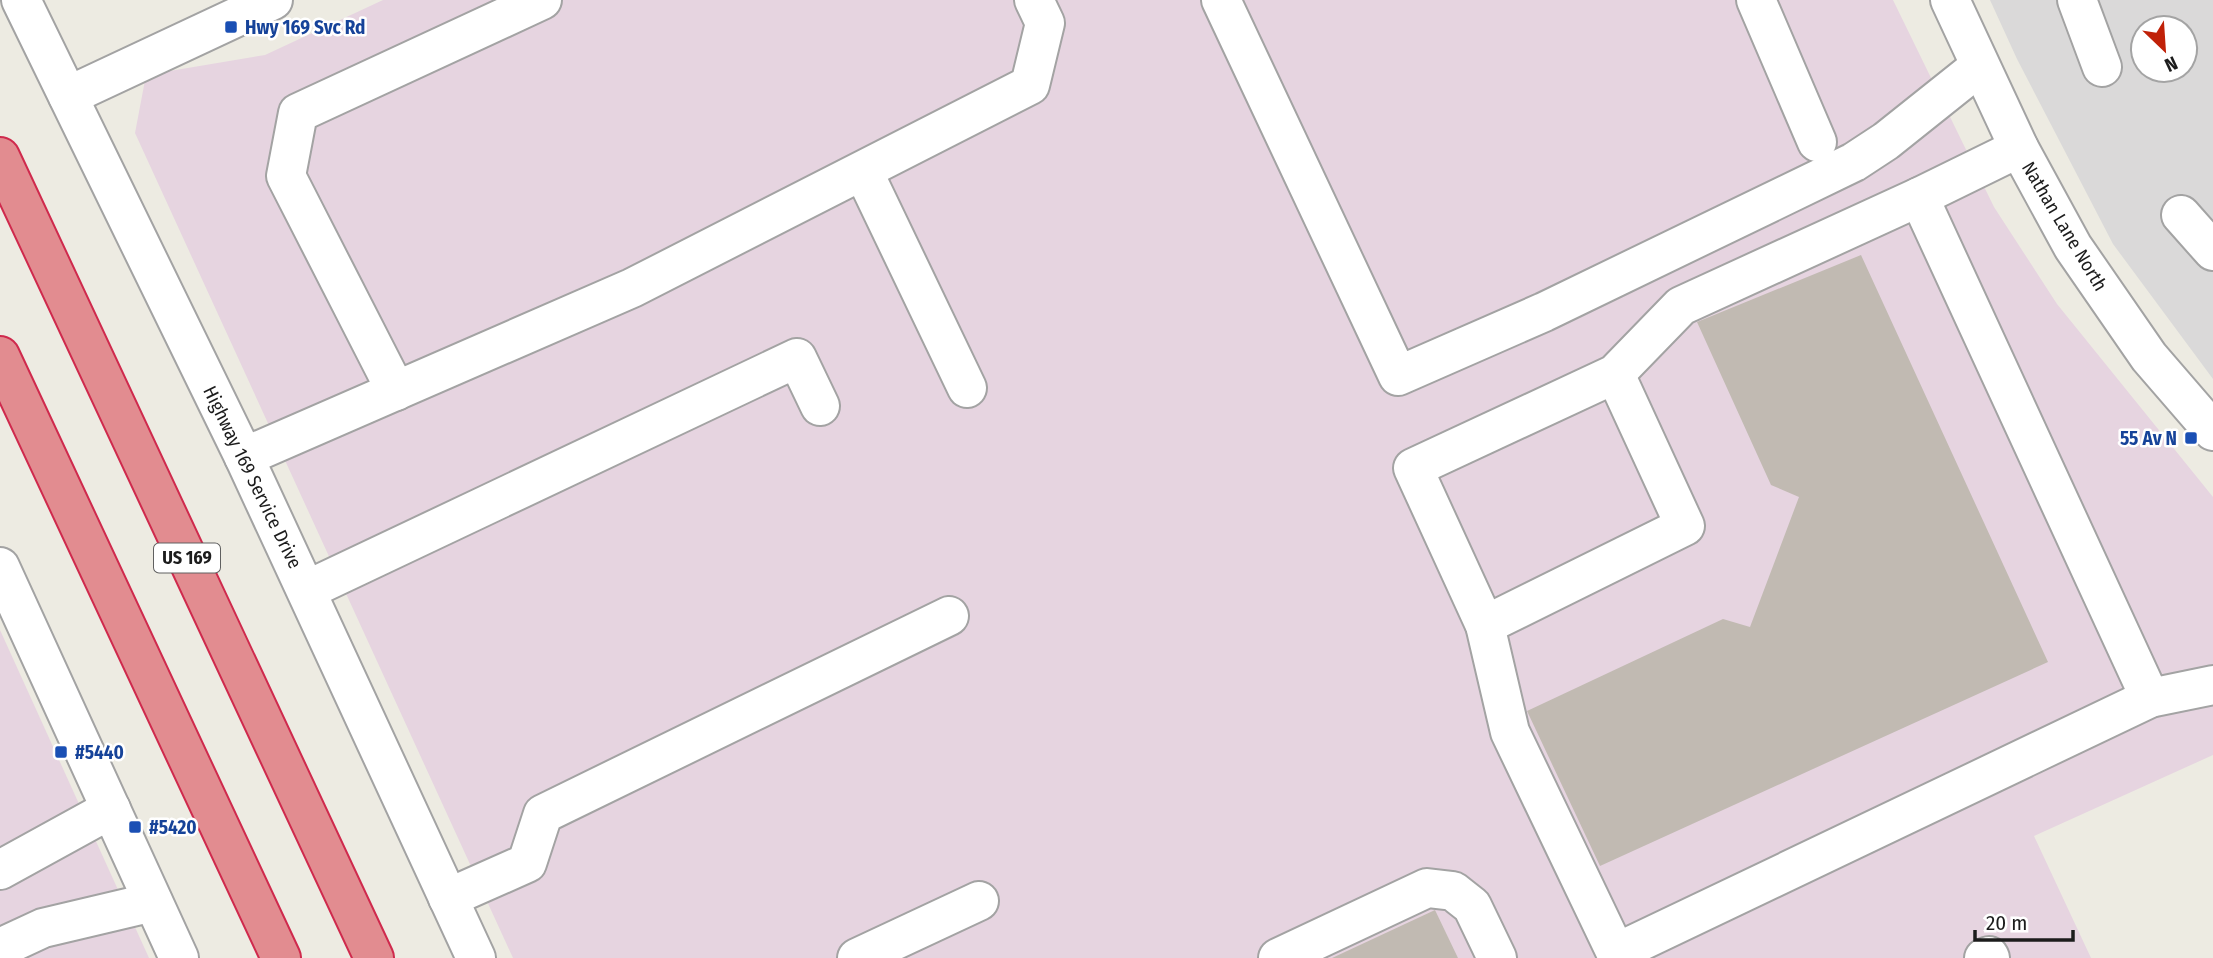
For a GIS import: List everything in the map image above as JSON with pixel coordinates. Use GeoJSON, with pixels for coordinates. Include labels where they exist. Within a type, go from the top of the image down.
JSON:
{"type":"FeatureCollection","features":[{"type":"Feature","properties":{"kind":"highway","name":"US 169"},"geometry":{"type":"LineString","coordinates":[[0,158],[374,958]]}},
{"type":"Feature","properties":{"kind":"highway"},"geometry":{"type":"LineString","coordinates":[[0,356],[281,958]]}},
{"type":"Feature","properties":{"kind":"street","name":"Highway 169 Service Drive"},"geometry":{"type":"LineString","coordinates":[[21,0],[244,457],[476,958]]}},
{"type":"Feature","properties":{"kind":"street"},"geometry":{"type":"LineString","coordinates":[[68,96],[272,0]]}},
{"type":"Feature","properties":{"kind":"street"},"geometry":{"type":"LineString","coordinates":[[396,391],[286,176],[298,113],[542,0]]}},
{"type":"Feature","properties":{"kind":"street"},"geometry":{"type":"LineString","coordinates":[[244,457],[632,288],[1030,85],[1045,23],[1034,0]]}},
{"type":"Feature","properties":{"kind":"street"},"geometry":{"type":"LineString","coordinates":[[1221,0],[1398,376],[1544,312],[1854,162],[1886,141],[1980,66]]}},
{"type":"Feature","properties":{"kind":"street"},"geometry":{"type":"LineString","coordinates":[[1756,0],[1817,142]]}},
{"type":"Feature","properties":{"kind":"street","name":"Nathan Lane North"},"geometry":{"type":"LineString","coordinates":[[1950,0],[2018,148],[2080,258],[2149,357],[2213,431]]}},
{"type":"Feature","properties":{"kind":"street"},"geometry":{"type":"LineString","coordinates":[[2077,0],[2102,67]]}},
{"type":"Feature","properties":{"kind":"street"},"geometry":{"type":"LineString","coordinates":[[2018,148],[1919,197],[1681,306],[1615,374],[1413,468],[1485,625],[1510,732],[1616,953],[2150,698],[2213,685]]}},
{"type":"Feature","properties":{"kind":"street"},"geometry":{"type":"LineString","coordinates":[[863,170],[967,388]]}},
{"type":"Feature","properties":{"kind":"street"},"geometry":{"type":"LineString","coordinates":[[1919,197],[2150,698]]}},
{"type":"Feature","properties":{"kind":"street"},"geometry":{"type":"LineString","coordinates":[[2180,215],[2213,251]]}},
{"type":"Feature","properties":{"kind":"street"},"geometry":{"type":"LineString","coordinates":[[307,590],[797,358],[820,406]]}},
{"type":"Feature","properties":{"kind":"street"},"geometry":{"type":"LineString","coordinates":[[1485,625],[1685,526],[1615,374]]}},
{"type":"Feature","properties":{"kind":"street"},"geometry":{"type":"LineString","coordinates":[[0,567],[179,958]]}},
{"type":"Feature","properties":{"kind":"street"},"geometry":{"type":"LineString","coordinates":[[448,898],[527,863],[543,814],[948,616]]}},
{"type":"Feature","properties":{"kind":"street"},"geometry":{"type":"LineString","coordinates":[[0,870],[111,810]]}},
{"type":"Feature","properties":{"kind":"street"},"geometry":{"type":"LineString","coordinates":[[1278,958],[1427,888],[1453,891],[1472,906],[1497,958]]}},
{"type":"Feature","properties":{"kind":"street"},"geometry":{"type":"LineString","coordinates":[[857,958],[979,901]]}},
{"type":"Feature","properties":{"kind":"street"},"geometry":{"type":"LineString","coordinates":[[0,948],[43,928],[153,902]]}},
{"type":"Feature","properties":{"kind":"street"},"geometry":{"type":"LineString","coordinates":[[1984,958],[1990,958]]}},
{"type":"Feature","properties":{"kind":"shaded area"},"geometry":{"type":"Polygon","coordinates":[[[383,0],[1893,0],[1994,207],[2057,304],[2213,497],[2213,755],[2034,836],[2091,958],[513,958],[135,133],[146,75],[265,55],[383,0]]]}},
{"type":"Feature","properties":{"kind":"shaded area"},"geometry":{"type":"Polygon","coordinates":[[[1990,0],[2213,0],[2213,379],[2113,244],[2017,59],[1990,0]]]}},
{"type":"Feature","properties":{"kind":"shaded area"},"geometry":{"type":"Polygon","coordinates":[[[0,630],[149,958],[0,958],[0,630]]]}},
{"type":"Feature","properties":{"kind":"building"},"geometry":{"type":"Polygon","coordinates":[[[1861,255],[2048,662],[1600,866],[1527,711],[1723,619],[1750,627],[1799,497],[1771,485],[1697,322],[1861,255]]]}},
{"type":"Feature","properties":{"kind":"building"},"geometry":{"type":"Polygon","coordinates":[[[1435,910],[1458,958],[1332,958],[1435,910]]]}},
{"type":"Feature","properties":{"kind":"place","name":"Hwy 169 Svc Rd"},"geometry":{"type":"Point","coordinates":[231,27]}},
{"type":"Feature","properties":{"kind":"place","name":"55 Av N"},"geometry":{"type":"Point","coordinates":[2191,438]}},
{"type":"Feature","properties":{"kind":"place","name":"#5440"},"geometry":{"type":"Point","coordinates":[61,752]}},
{"type":"Feature","properties":{"kind":"place","name":"#5420"},"geometry":{"type":"Point","coordinates":[135,827]}}]}
